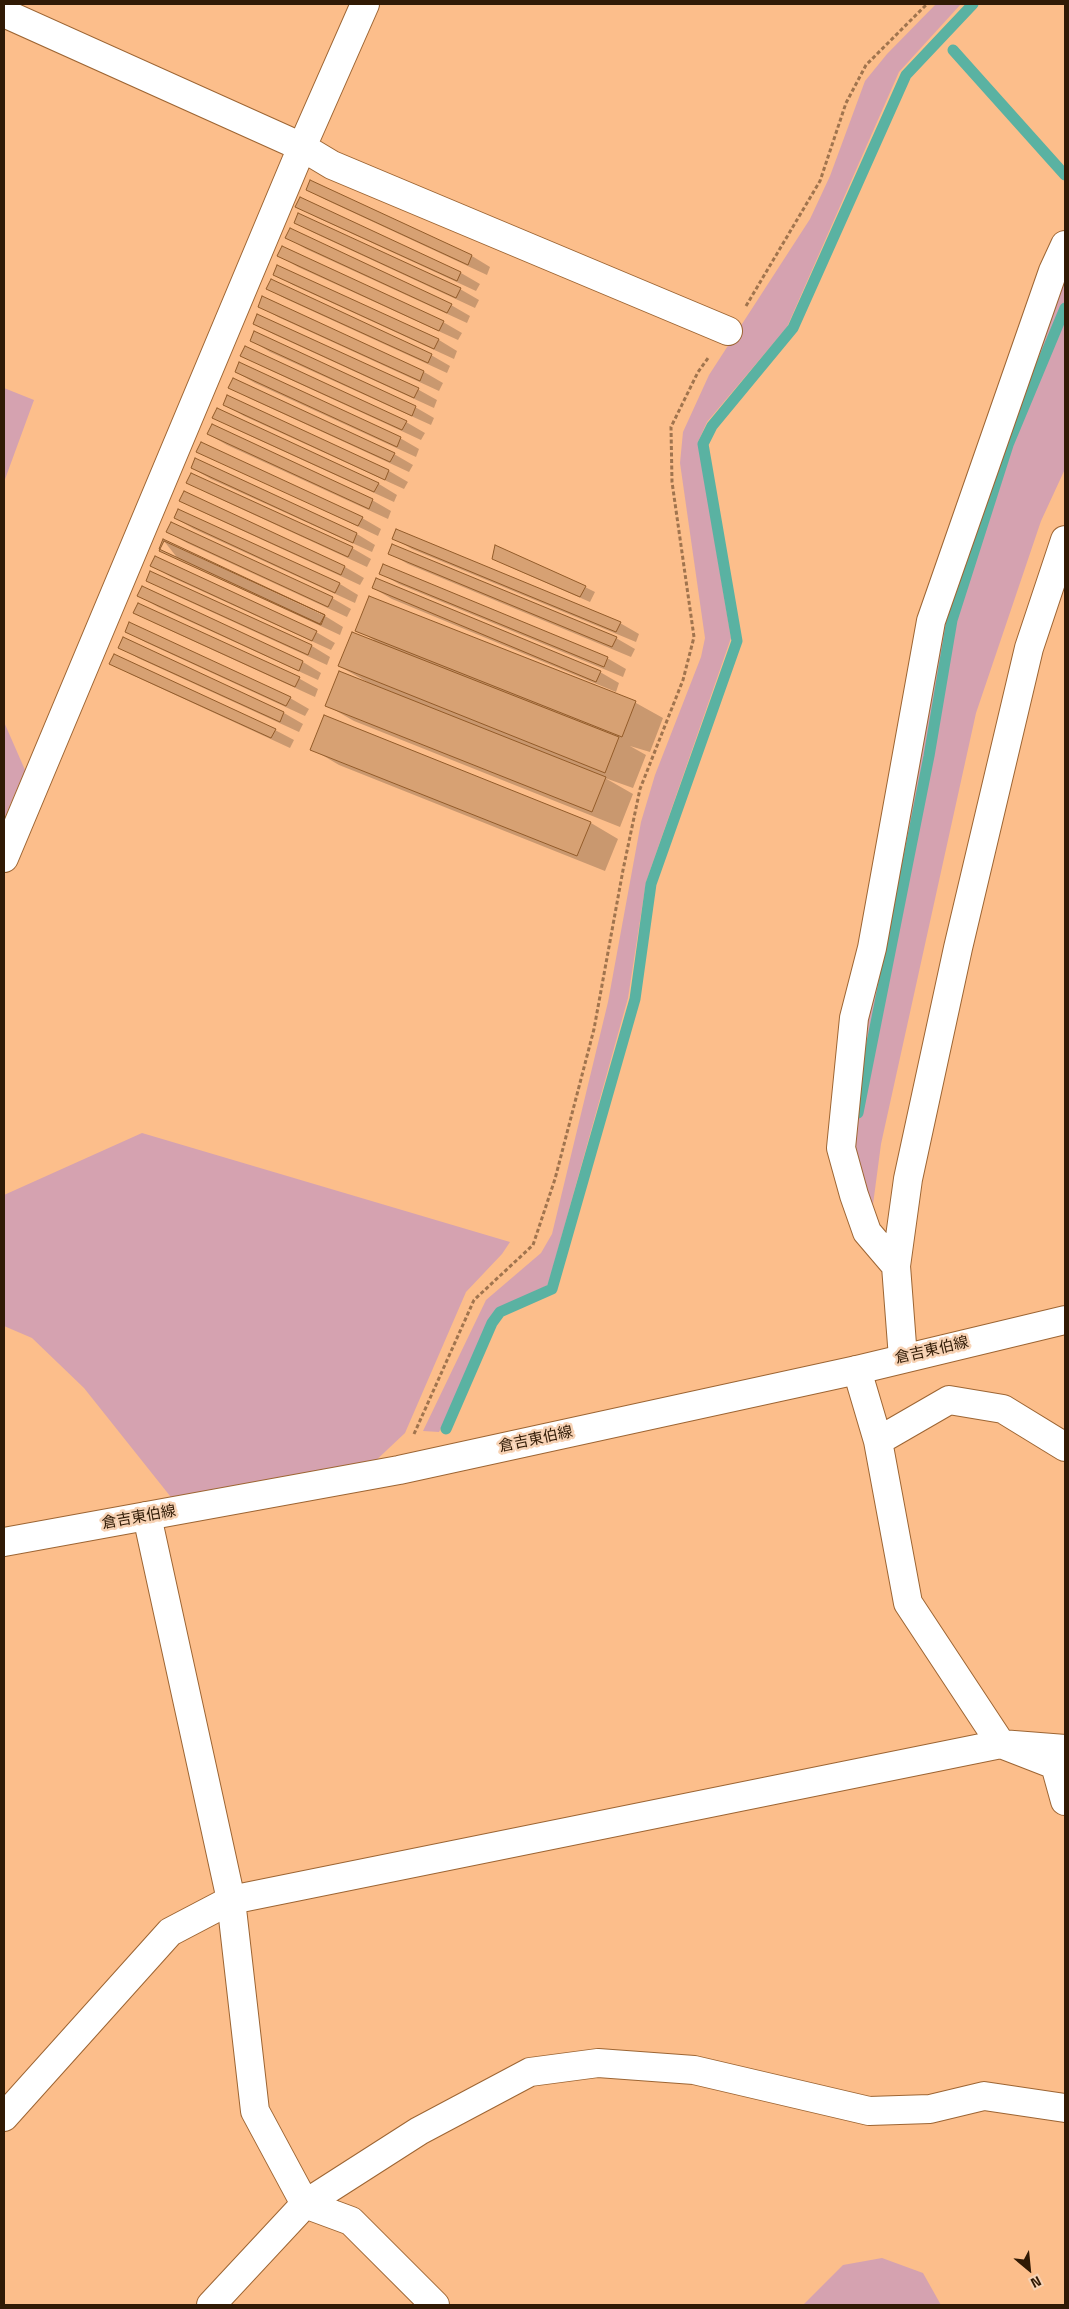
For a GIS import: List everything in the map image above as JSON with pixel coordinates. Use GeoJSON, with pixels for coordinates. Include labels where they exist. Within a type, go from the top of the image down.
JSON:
{"type":"FeatureCollection","features":[{"type":"Feature","properties":{"kind":"street"},"geometry":{"type":"LineString","coordinates":[[4,858],[302,147],[365,4]]}},
{"type":"Feature","properties":{"kind":"street"},"geometry":{"type":"LineString","coordinates":[[4,13],[302,147],[332,164],[728,331]]}},
{"type":"Feature","properties":{"kind":"street"},"geometry":{"type":"LineString","coordinates":[[896,1266],[868,1232],[854,1195],[841,1148],[854,1018],[872,948],[931,621],[1053,271],[1065,245]]}},
{"type":"Feature","properties":{"kind":"street"},"geometry":{"type":"LineString","coordinates":[[903,1358],[896,1266],[908,1179],[963,928],[1029,648],[1065,540]]}},
{"type":"Feature","properties":{"kind":"street","name":"倉吉東伯線"},"geometry":{"type":"LineString","coordinates":[[4,1542],[399,1470],[857,1370],[1065,1320]]}},
{"type":"Feature","properties":{"kind":"street"},"geometry":{"type":"LineString","coordinates":[[857,1370],[878,1441],[908,1603],[1001,1744],[1055,1765],[1065,1801]]}},
{"type":"Feature","properties":{"kind":"street"},"geometry":{"type":"LineString","coordinates":[[878,1441],[949,1400],[1003,1409],[1065,1447]]}},
{"type":"Feature","properties":{"kind":"street"},"geometry":{"type":"LineString","coordinates":[[147,1516],[231,1900],[255,2111],[305,2204],[352,2221],[435,2305]]}},
{"type":"Feature","properties":{"kind":"street"},"geometry":{"type":"LineString","coordinates":[[4,2117],[170,1932],[231,1900],[1001,1744],[1065,1749]]}},
{"type":"Feature","properties":{"kind":"street"},"geometry":{"type":"LineString","coordinates":[[211,2305],[305,2204],[419,2131],[530,2072],[598,2063],[694,2070],[869,2111],[930,2109],[984,2096],[1065,2108]]}},
{"type":"Feature","properties":{"kind":"path"},"geometry":{"type":"LineString","coordinates":[[399,1470],[474,1300],[532,1244],[555,1179],[594,1028],[623,870],[640,790],[684,680],[694,637],[672,482],[671,427],[698,372],[756,292],[820,181],[846,103],[866,65],[927,4]]}},
{"type":"Feature","properties":{"kind":"shaded area"},"geometry":{"type":"Polygon","coordinates":[[[936,4],[961,4],[899,72],[787,327],[707,422],[698,442],[731,638],[646,882],[628,998],[548,1285],[501,1307],[439,1432],[423,1431],[486,1300],[541,1253],[552,1234],[608,1002],[641,822],[655,775],[701,657],[705,638],[680,463],[683,432],[709,375],[810,219],[830,176],[865,81],[887,54],[936,4]]]}},
{"type":"Feature","properties":{"kind":"shaded area"},"geometry":{"type":"Polygon","coordinates":[[[1065,270],[1065,469],[1041,521],[976,713],[881,1144],[872,1212],[861,1197],[853,1131],[857,1051],[942,612],[1065,270]]]}},
{"type":"Feature","properties":{"kind":"shaded area"},"geometry":{"type":"Polygon","coordinates":[[[4,388],[34,400],[4,482],[4,388]]]}},
{"type":"Feature","properties":{"kind":"shaded area"},"geometry":{"type":"Polygon","coordinates":[[[4,722],[25,770],[4,819],[4,722]]]}},
{"type":"Feature","properties":{"kind":"shaded area"},"geometry":{"type":"Polygon","coordinates":[[[142,1133],[510,1242],[502,1254],[466,1292],[405,1433],[370,1466],[174,1501],[84,1388],[32,1338],[4,1326],[4,1195],[142,1133]]]}},
{"type":"Feature","properties":{"kind":"shaded area"},"geometry":{"type":"Polygon","coordinates":[[[882,2258],[923,2273],[941,2305],[803,2305],[843,2265],[882,2258]]]}},
{"type":"Feature","properties":{"kind":"building"},"geometry":{"type":"Polygon","coordinates":[[[310,180],[472,255],[468,265],[306,190],[310,180]]]}},
{"type":"Feature","properties":{"kind":"building"},"geometry":{"type":"Polygon","coordinates":[[[300,197],[461,272],[457,281],[295,207],[300,197]]]}},
{"type":"Feature","properties":{"kind":"building"},"geometry":{"type":"Polygon","coordinates":[[[298,213],[461,288],[456,298],[294,223],[298,213]]]}},
{"type":"Feature","properties":{"kind":"building"},"geometry":{"type":"Polygon","coordinates":[[[290,228],[452,304],[447,313],[285,238],[290,228]]]}},
{"type":"Feature","properties":{"kind":"building"},"geometry":{"type":"Polygon","coordinates":[[[282,246],[444,321],[439,331],[277,256],[282,246]]]}},
{"type":"Feature","properties":{"kind":"building"},"geometry":{"type":"Polygon","coordinates":[[[277,265],[439,339],[434,349],[273,275],[277,265]]]}},
{"type":"Feature","properties":{"kind":"building"},"geometry":{"type":"Polygon","coordinates":[[[271,279],[432,354],[428,363],[266,289],[271,279]]]}},
{"type":"Feature","properties":{"kind":"building"},"geometry":{"type":"Polygon","coordinates":[[[262,296],[424,371],[420,381],[258,307],[262,296]]]}},
{"type":"Feature","properties":{"kind":"building"},"geometry":{"type":"Polygon","coordinates":[[[257,314],[419,388],[414,398],[253,324],[257,314]]]}},
{"type":"Feature","properties":{"kind":"building"},"geometry":{"type":"Polygon","coordinates":[[[254,331],[416,406],[412,416],[250,341],[254,331]]]}},
{"type":"Feature","properties":{"kind":"building"},"geometry":{"type":"Polygon","coordinates":[[[245,346],[407,421],[402,430],[240,356],[245,346]]]}},
{"type":"Feature","properties":{"kind":"building"},"geometry":{"type":"Polygon","coordinates":[[[239,362],[401,437],[397,447],[235,372],[239,362]]]}},
{"type":"Feature","properties":{"kind":"building"},"geometry":{"type":"Polygon","coordinates":[[[233,378],[395,453],[390,462],[228,388],[233,378]]]}},
{"type":"Feature","properties":{"kind":"building"},"geometry":{"type":"Polygon","coordinates":[[[227,395],[389,470],[385,480],[223,405],[227,395]]]}},
{"type":"Feature","properties":{"kind":"building"},"geometry":{"type":"Polygon","coordinates":[[[217,408],[379,483],[374,492],[212,418],[217,408]]]}},
{"type":"Feature","properties":{"kind":"building"},"geometry":{"type":"Polygon","coordinates":[[[212,424],[373,499],[369,509],[207,434],[212,424]]]}},
{"type":"Feature","properties":{"kind":"building"},"geometry":{"type":"Polygon","coordinates":[[[201,442],[363,517],[358,526],[196,452],[201,442]]]}},
{"type":"Feature","properties":{"kind":"building"},"geometry":{"type":"Polygon","coordinates":[[[195,458],[357,533],[353,543],[191,468],[195,458]]]}},
{"type":"Feature","properties":{"kind":"building"},"geometry":{"type":"Polygon","coordinates":[[[191,473],[353,547],[348,557],[186,483],[191,473]]]}},
{"type":"Feature","properties":{"kind":"building"},"geometry":{"type":"Polygon","coordinates":[[[184,491],[345,566],[341,575],[179,501],[184,491]]]}},
{"type":"Feature","properties":{"kind":"building"},"geometry":{"type":"Polygon","coordinates":[[[178,509],[340,583],[335,593],[174,518],[178,509]]]}},
{"type":"Feature","properties":{"kind":"building"},"geometry":{"type":"Polygon","coordinates":[[[171,522],[333,597],[328,607],[166,532],[171,522]]]}},
{"type":"Feature","properties":{"kind":"building"},"geometry":{"type":"Polygon","coordinates":[[[396,529],[621,622],[616,632],[392,539],[396,529]]]}},
{"type":"Feature","properties":{"kind":"building"},"geometry":{"type":"Polygon","coordinates":[[[163,539],[325,615],[320,624],[159,549],[163,539]]]}},
{"type":"Feature","properties":{"kind":"building"},"geometry":{"type":"Polygon","coordinates":[[[164,541],[325,615],[321,625],[159,551],[164,541]]]}},
{"type":"Feature","properties":{"kind":"building"},"geometry":{"type":"Polygon","coordinates":[[[392,544],[617,637],[612,647],[388,554],[392,544]]]}},
{"type":"Feature","properties":{"kind":"building"},"geometry":{"type":"Polygon","coordinates":[[[495,545],[586,586],[580,597],[492,559],[495,545]]]}},
{"type":"Feature","properties":{"kind":"building"},"geometry":{"type":"Polygon","coordinates":[[[155,556],[317,631],[312,641],[150,566],[155,556]]]}},
{"type":"Feature","properties":{"kind":"building"},"geometry":{"type":"Polygon","coordinates":[[[383,564],[608,657],[604,667],[379,574],[383,564]]]}},
{"type":"Feature","properties":{"kind":"building"},"geometry":{"type":"Polygon","coordinates":[[[150,571],[312,645],[308,655],[146,581],[150,571]]]}},
{"type":"Feature","properties":{"kind":"building"},"geometry":{"type":"Polygon","coordinates":[[[376,578],[601,671],[596,682],[372,588],[376,578]]]}},
{"type":"Feature","properties":{"kind":"building"},"geometry":{"type":"Polygon","coordinates":[[[142,586],[303,661],[299,671],[137,596],[142,586]]]}},
{"type":"Feature","properties":{"kind":"building"},"geometry":{"type":"Polygon","coordinates":[[[369,596],[636,701],[622,737],[355,631],[369,596]]]}},
{"type":"Feature","properties":{"kind":"building"},"geometry":{"type":"Polygon","coordinates":[[[138,603],[300,677],[295,687],[133,613],[138,603]]]}},
{"type":"Feature","properties":{"kind":"building"},"geometry":{"type":"Polygon","coordinates":[[[129,622],[291,697],[286,706],[125,632],[129,622]]]}},
{"type":"Feature","properties":{"kind":"building"},"geometry":{"type":"Polygon","coordinates":[[[352,632],[619,737],[605,773],[338,666],[352,632]]]}},
{"type":"Feature","properties":{"kind":"building"},"geometry":{"type":"Polygon","coordinates":[[[123,637],[284,712],[280,722],[118,648],[123,637]]]}},
{"type":"Feature","properties":{"kind":"building"},"geometry":{"type":"Polygon","coordinates":[[[114,654],[276,729],[271,738],[109,664],[114,654]]]}},
{"type":"Feature","properties":{"kind":"building"},"geometry":{"type":"Polygon","coordinates":[[[339,671],[606,777],[592,812],[325,706],[339,671]]]}},
{"type":"Feature","properties":{"kind":"building"},"geometry":{"type":"Polygon","coordinates":[[[324,715],[591,822],[577,856],[310,750],[324,715]]]}},
{"type":"Feature","properties":{"kind":"waterway"},"geometry":{"type":"LineString","coordinates":[[446,1429],[492,1323],[500,1312],[552,1289],[635,999],[651,884],[737,641],[703,444],[712,426],[793,328],[906,75],[973,4]]}},
{"type":"Feature","properties":{"kind":"waterway"},"geometry":{"type":"LineString","coordinates":[[953,50],[1065,175]]}},
{"type":"Feature","properties":{"kind":"waterway"},"geometry":{"type":"LineString","coordinates":[[858,1113],[929,756],[952,620],[1008,445],[1065,308]]}}]}
